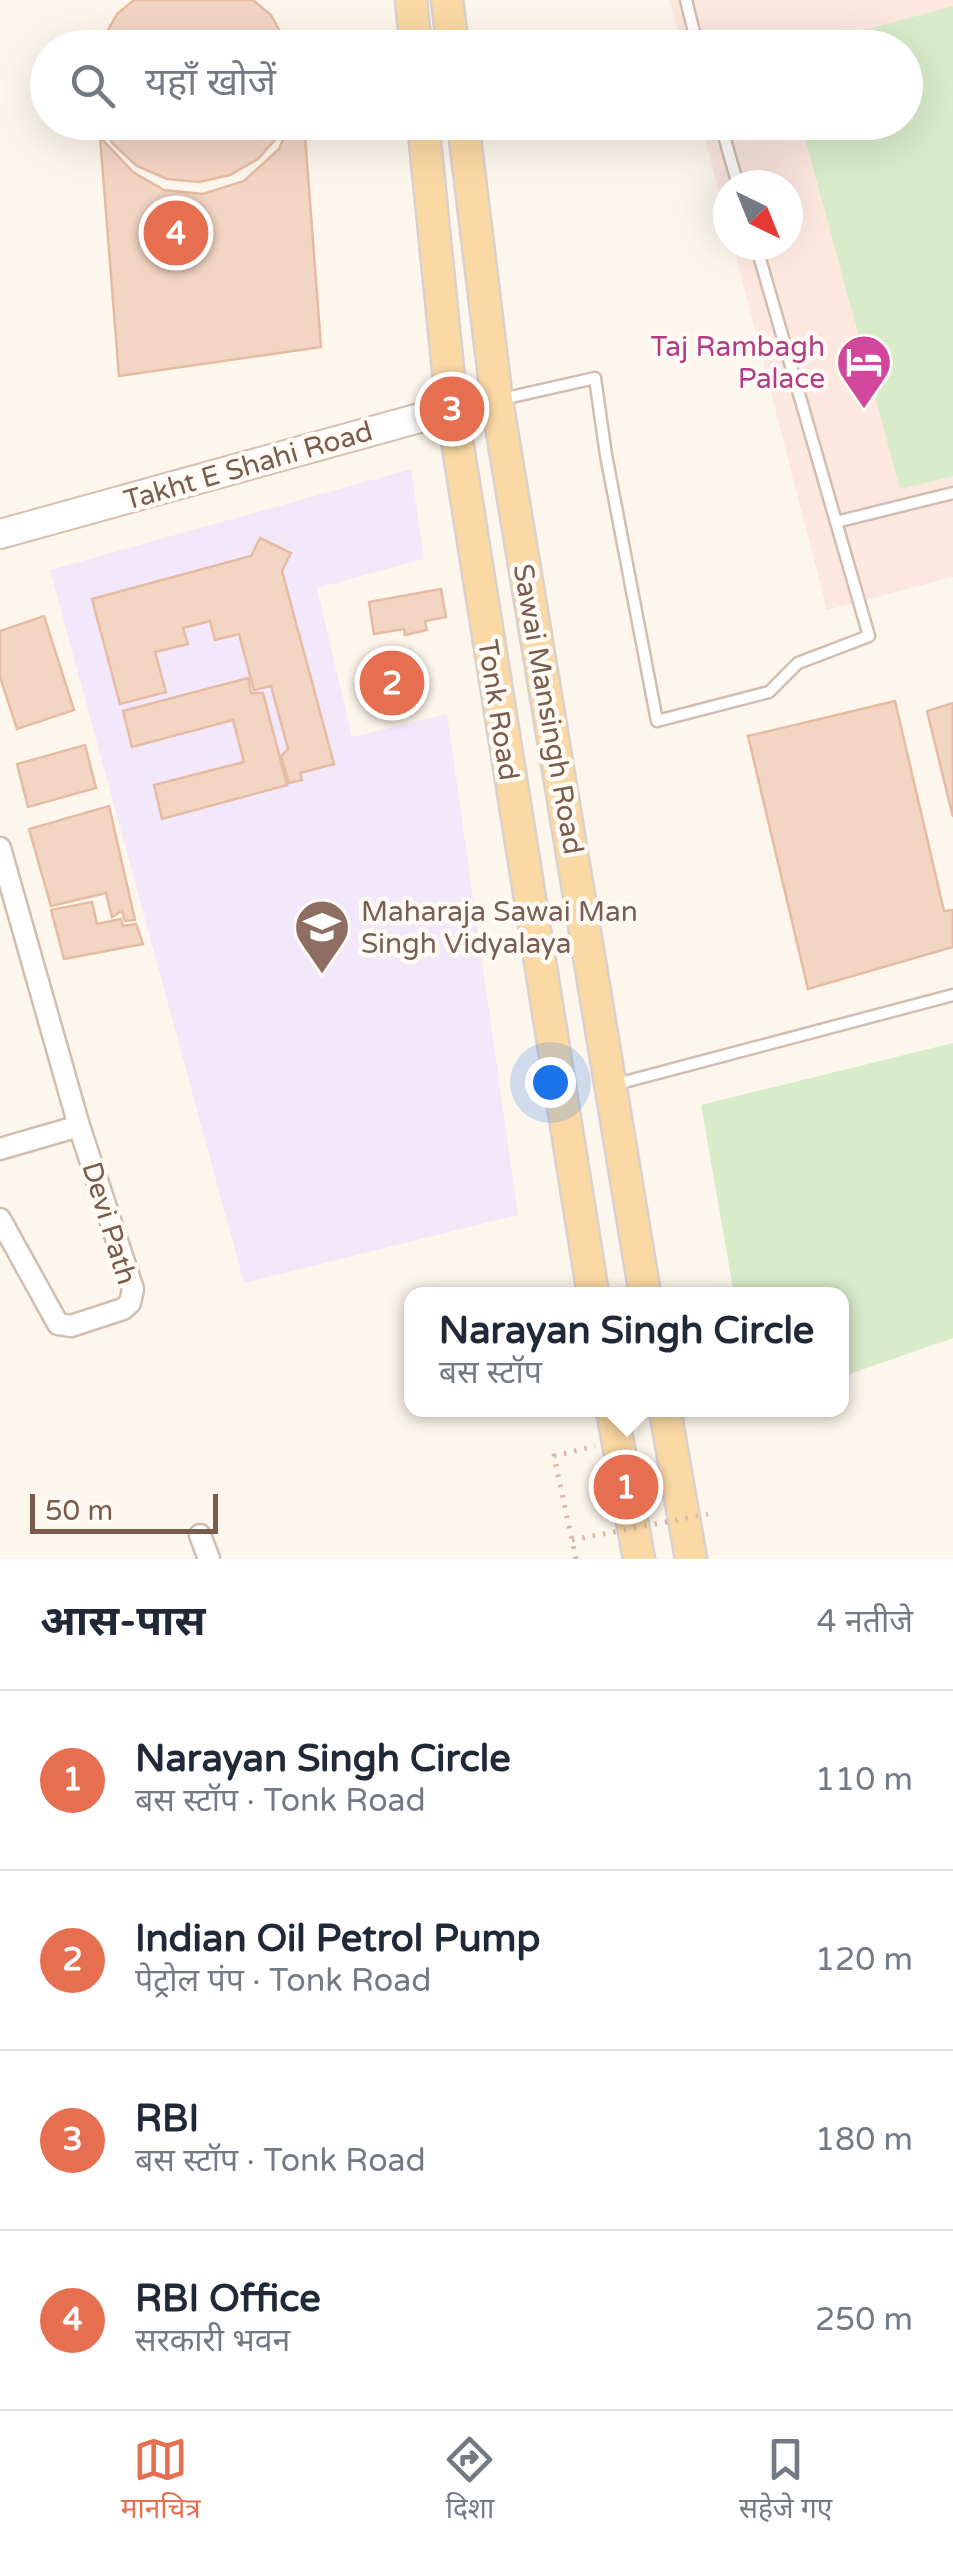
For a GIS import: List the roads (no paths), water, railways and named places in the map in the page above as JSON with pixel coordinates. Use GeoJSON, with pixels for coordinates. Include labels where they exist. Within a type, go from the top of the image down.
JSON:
{"type":"FeatureCollection","features":[{"type":"Feature","properties":{"kind":"main road"},"geometry":{"type":"LineString","coordinates":[[411,0],[414,30]]}},
{"type":"Feature","properties":{"kind":"main road"},"geometry":{"type":"LineString","coordinates":[[447,0],[451,30]]}},
{"type":"Feature","properties":{"kind":"main road","name":"Tonk Road"},"geometry":{"type":"LineString","coordinates":[[426,140],[452,409],[592,1287]]}},
{"type":"Feature","properties":{"kind":"main road","name":"Sawai Mansingh Road"},"geometry":{"type":"LineString","coordinates":[[465,140],[497,400],[645,1287]]}},
{"type":"Feature","properties":{"kind":"main road"},"geometry":{"type":"LineString","coordinates":[[613,1417],[639,1559]]}},
{"type":"Feature","properties":{"kind":"main road"},"geometry":{"type":"LineString","coordinates":[[666,1417],[691,1559]]}},
{"type":"Feature","properties":{"kind":"main road"},"geometry":{"type":"LineString","coordinates":[[626,1487],[626,1559]]}},
{"type":"Feature","properties":{"kind":"street","name":"Takht E Shahi Road"},"geometry":{"type":"LineString","coordinates":[[0,534],[452,409],[497,400]]}},
{"type":"Feature","properties":{"kind":"street","name":"Devi Path"},"geometry":{"type":"LineString","coordinates":[[0,848],[4,879],[79,1126],[134,1289],[130,1303],[71,1326],[58,1324],[0,1218]]}},
{"type":"Feature","properties":{"kind":"street","name":"Devi Path"},"geometry":{"type":"LineString","coordinates":[[0,1149],[79,1126]]}},
{"type":"Feature","properties":{"kind":"street"},"geometry":{"type":"LineString","coordinates":[[200,1534],[210,1559]]}},
{"type":"Feature","properties":{"kind":"lane"},"geometry":{"type":"LineString","coordinates":[[686,0],[694,30]]}},
{"type":"Feature","properties":{"kind":"lane"},"geometry":{"type":"LineString","coordinates":[[725,140],[734,170]]}},
{"type":"Feature","properties":{"kind":"lane"},"geometry":{"type":"LineString","coordinates":[[497,400],[595,378],[657,722],[769,692],[798,663],[869,636],[760,260]]}},
{"type":"Feature","properties":{"kind":"lane"},"geometry":{"type":"LineString","coordinates":[[836,522],[953,493]]}},
{"type":"Feature","properties":{"kind":"lane"},"geometry":{"type":"LineString","coordinates":[[612,1085],[953,994]]}},
{"type":"Feature","properties":{"kind":"place","name":"RBI Office"},"geometry":{"type":"Point","coordinates":[176,233]}},
{"type":"Feature","properties":{"kind":"place","name":"RBI"},"geometry":{"type":"Point","coordinates":[452,409]}},
{"type":"Feature","properties":{"kind":"place","name":"Taj Rambagh Palace"},"geometry":{"type":"Point","coordinates":[864,411]}},
{"type":"Feature","properties":{"kind":"place","name":"Indian Oil Petrol Pump"},"geometry":{"type":"Point","coordinates":[392,683]}},
{"type":"Feature","properties":{"kind":"place","name":"Maharaja Sawai Man Singh Vidyalaya"},"geometry":{"type":"Point","coordinates":[322,976]}},
{"type":"Feature","properties":{"kind":"place","name":"Narayan Singh Circle"},"geometry":{"type":"Point","coordinates":[626,1487]}}]}
